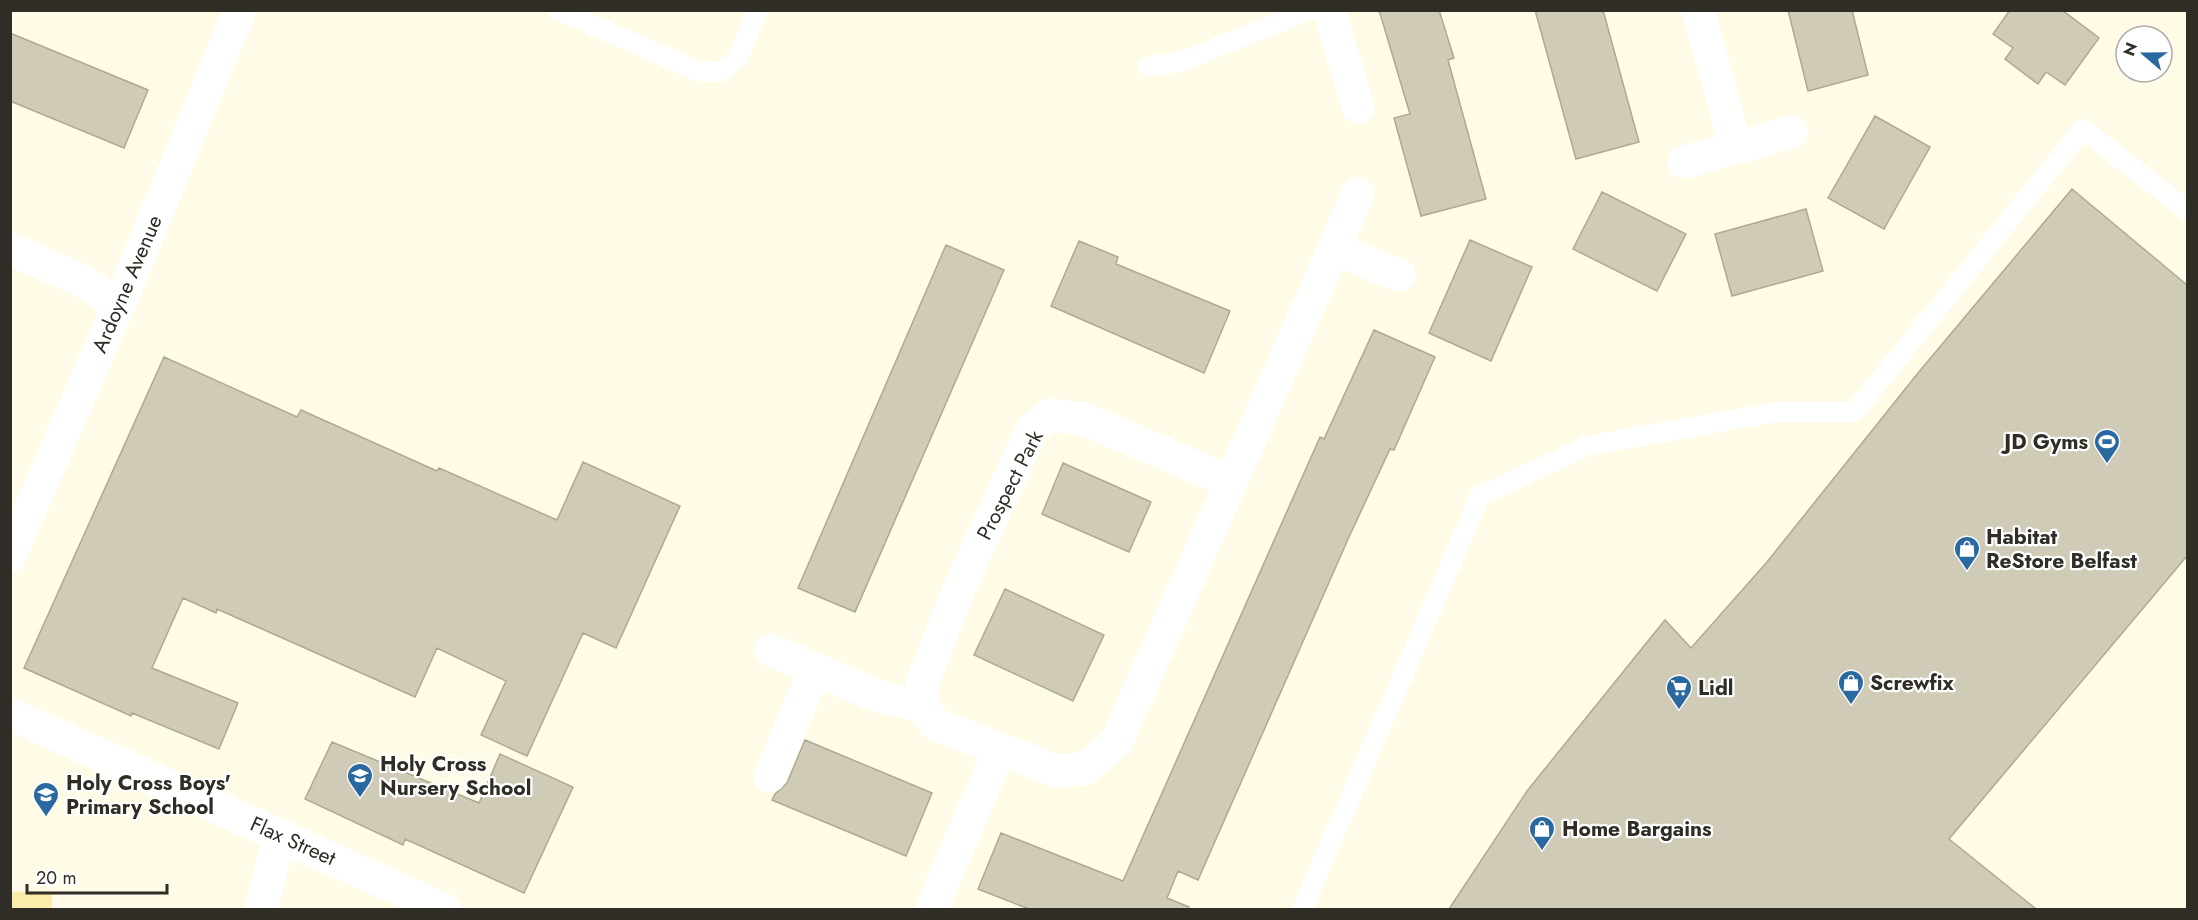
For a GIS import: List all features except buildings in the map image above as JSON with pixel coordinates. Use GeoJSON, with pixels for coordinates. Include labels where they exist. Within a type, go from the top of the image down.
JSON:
{"type":"FeatureCollection","features":[{"type":"Feature","properties":{"kind":"street","name":"Ardoyne Avenue"},"geometry":{"type":"LineString","coordinates":[[10,556],[119,305],[240,10]]}},
{"type":"Feature","properties":{"kind":"street"},"geometry":{"type":"LineString","coordinates":[[1329,10],[1358,107]]}},
{"type":"Feature","properties":{"kind":"street"},"geometry":{"type":"LineString","coordinates":[[1698,10],[1736,147]]}},
{"type":"Feature","properties":{"kind":"street"},"geometry":{"type":"LineString","coordinates":[[1684,162],[1792,132]]}},
{"type":"Feature","properties":{"kind":"street"},"geometry":{"type":"LineString","coordinates":[[771,650],[877,696],[922,706],[934,724],[1056,771],[1085,769],[1117,741],[1358,194]]}},
{"type":"Feature","properties":{"kind":"street"},"geometry":{"type":"LineString","coordinates":[[10,249],[85,282],[119,305]]}},
{"type":"Feature","properties":{"kind":"street"},"geometry":{"type":"LineString","coordinates":[[1334,249],[1399,275]]}},
{"type":"Feature","properties":{"kind":"street","name":"Prospect Park"},"geometry":{"type":"LineString","coordinates":[[922,706],[922,684],[957,593],[1032,430],[1049,415],[1084,418],[1231,482]]}},
{"type":"Feature","properties":{"kind":"street"},"geometry":{"type":"LineString","coordinates":[[770,776],[815,670]]}},
{"type":"Feature","properties":{"kind":"street","name":"Flax Street"},"geometry":{"type":"LineString","coordinates":[[10,714],[445,909]]}},
{"type":"Feature","properties":{"kind":"street"},"geometry":{"type":"LineString","coordinates":[[931,909],[1000,749]]}},
{"type":"Feature","properties":{"kind":"street"},"geometry":{"type":"LineString","coordinates":[[261,909],[280,835]]}},
{"type":"Feature","properties":{"kind":"lane"},"geometry":{"type":"LineString","coordinates":[[558,10],[698,71],[722,72],[738,57],[758,10]]}},
{"type":"Feature","properties":{"kind":"lane"},"geometry":{"type":"LineString","coordinates":[[1148,66],[1180,62],[1310,10]]}},
{"type":"Feature","properties":{"kind":"lane"},"geometry":{"type":"LineString","coordinates":[[1302,909],[1480,496],[1587,446],[1776,412],[1854,412],[2083,129],[2187,211]]}},
{"type":"Feature","properties":{"kind":"shaded area"},"geometry":{"type":"Polygon","coordinates":[[[52,891],[52,909],[11,909],[11,892],[52,891]]]}},
{"type":"Feature","properties":{"kind":"place","name":"JD Gyms"},"geometry":{"type":"Point","coordinates":[2107,465]}},
{"type":"Feature","properties":{"kind":"place","name":"Habitat ReStore Belfast"},"geometry":{"type":"Point","coordinates":[1967,572]}},
{"type":"Feature","properties":{"kind":"place","name":"Screwfix"},"geometry":{"type":"Point","coordinates":[1851,706]}},
{"type":"Feature","properties":{"kind":"place","name":"Lidl"},"geometry":{"type":"Point","coordinates":[1679,711]}},
{"type":"Feature","properties":{"kind":"place","name":"Holy Cross Nursery School"},"geometry":{"type":"Point","coordinates":[360,799]}},
{"type":"Feature","properties":{"kind":"place","name":"Holy Cross Boys' Primary School"},"geometry":{"type":"Point","coordinates":[46,818]}},
{"type":"Feature","properties":{"kind":"place","name":"Home Bargains"},"geometry":{"type":"Point","coordinates":[1542,852]}}]}
